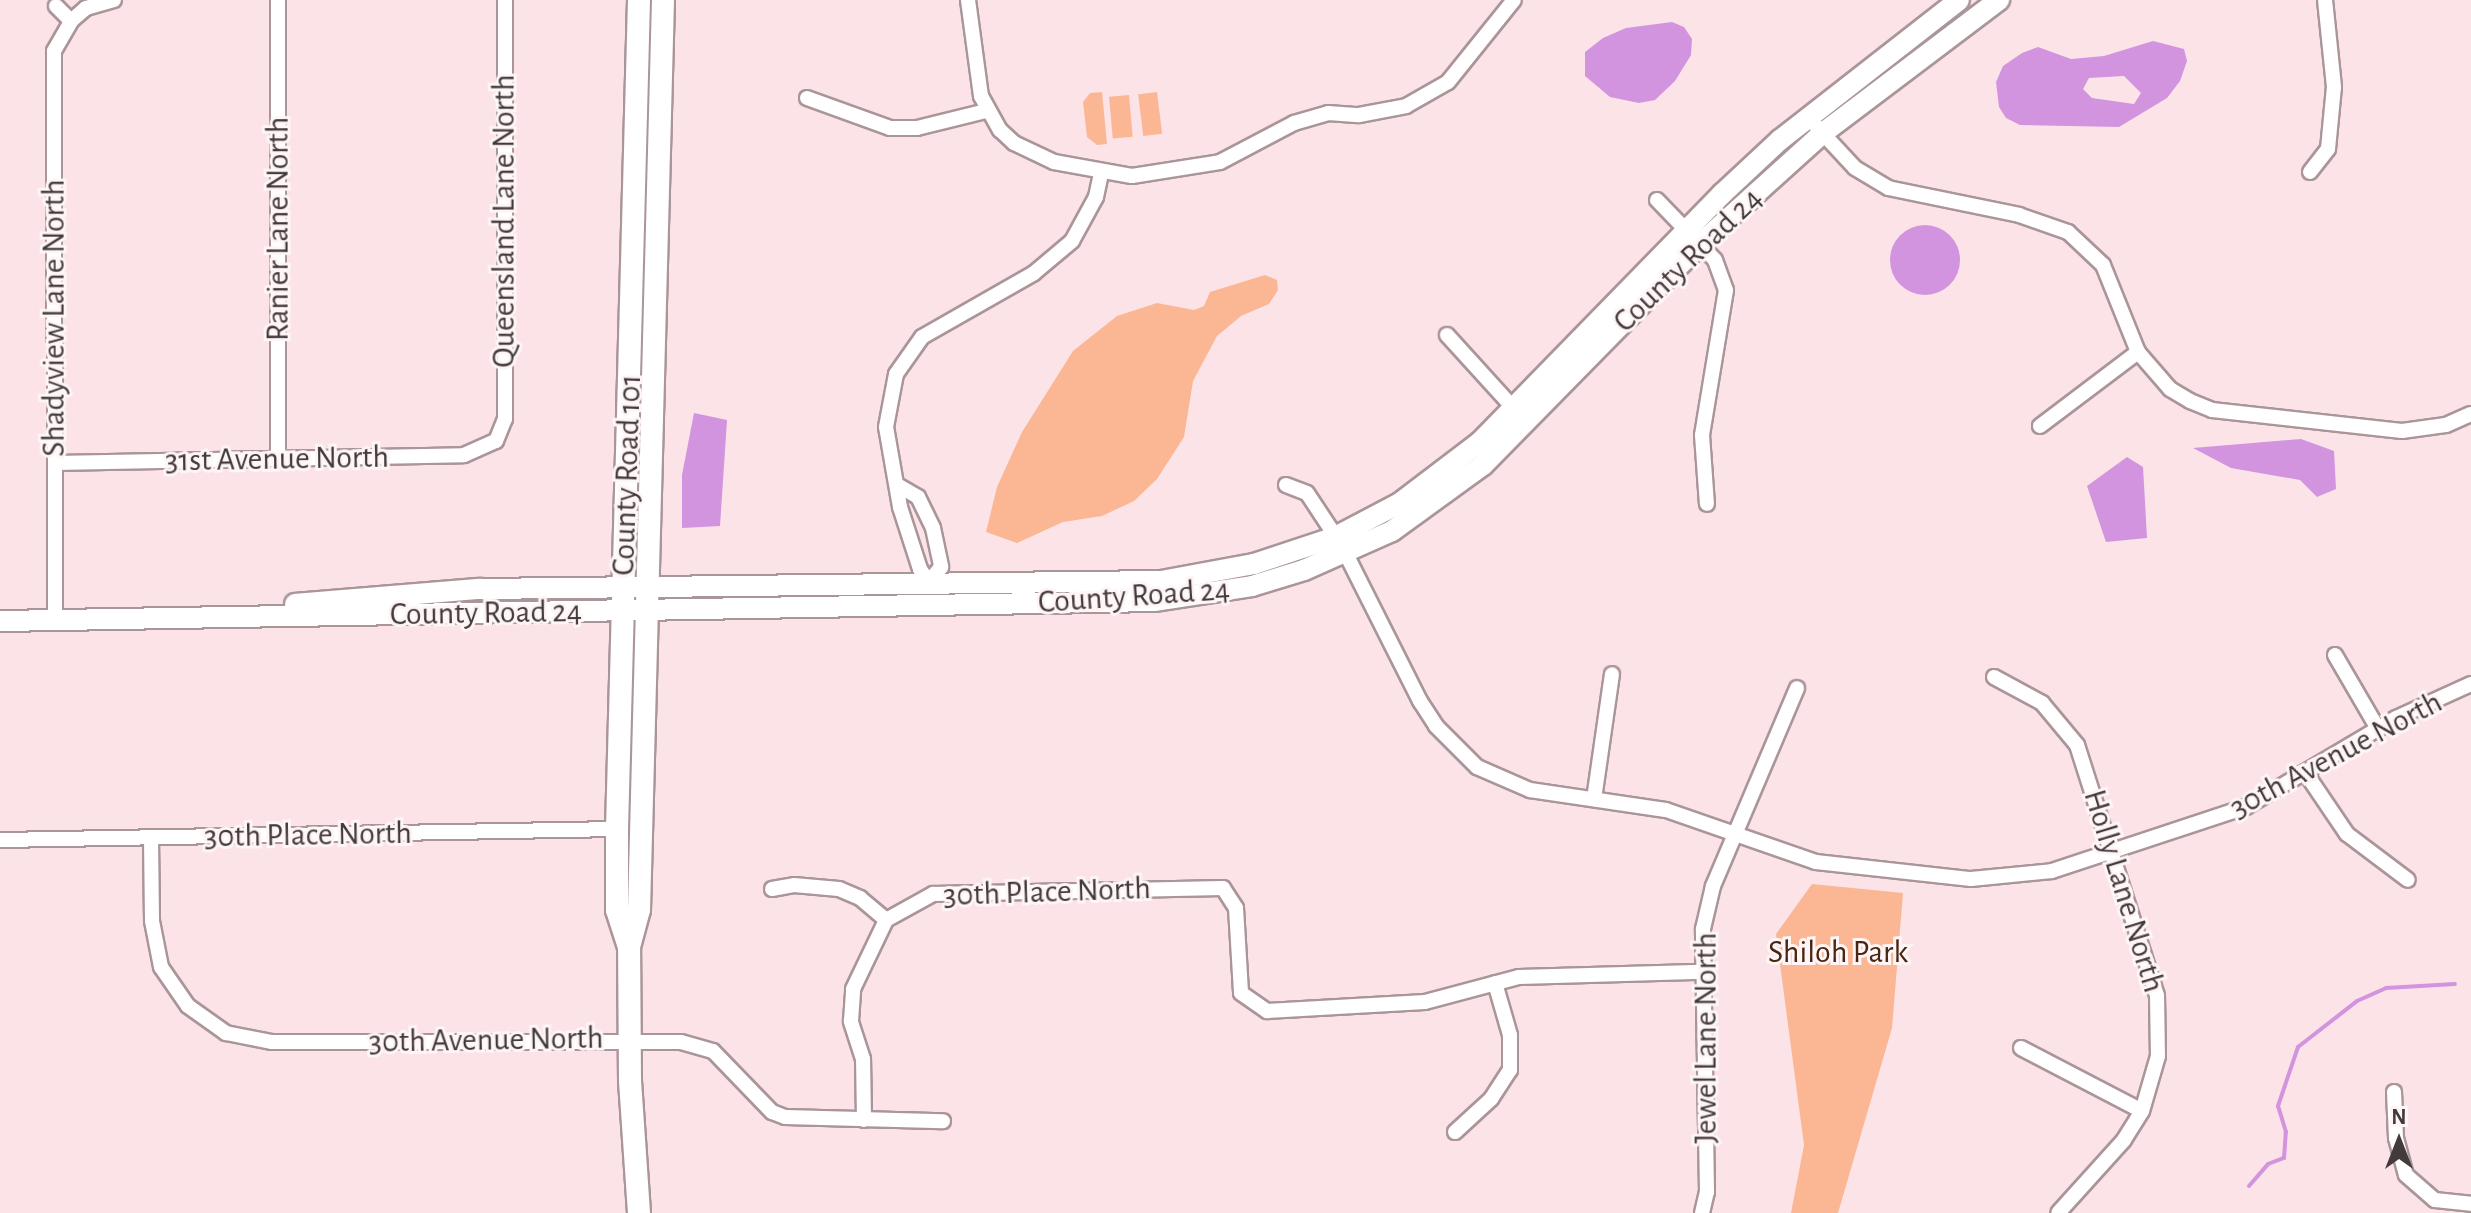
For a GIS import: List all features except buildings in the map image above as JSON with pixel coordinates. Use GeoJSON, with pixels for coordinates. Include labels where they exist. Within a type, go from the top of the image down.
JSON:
{"type":"FeatureCollection","features":[{"type":"Feature","properties":{"kind":"main road","name":"County Road 101"},"geometry":{"type":"LineString","coordinates":[[629,947],[617,910],[617,829],[639,0]]}},
{"type":"Feature","properties":{"kind":"main road","name":"County Road 101"},"geometry":{"type":"LineString","coordinates":[[639,1213],[629,1038],[629,947],[639,910],[663,0]]}},
{"type":"Feature","properties":{"kind":"street"},"geometry":{"type":"LineString","coordinates":[[56,6],[71,21],[86,8],[114,0]]}},
{"type":"Feature","properties":{"kind":"street","name":"Ranier Lane North"},"geometry":{"type":"LineString","coordinates":[[278,0],[278,458]]}},
{"type":"Feature","properties":{"kind":"street","name":"Queensland Lane North"},"geometry":{"type":"LineString","coordinates":[[496,441],[505,419],[505,0]]}},
{"type":"Feature","properties":{"kind":"street"},"geometry":{"type":"LineString","coordinates":[[968,0],[986,111],[1014,143],[1031,153],[1101,173],[1132,176],[1193,169],[1328,113],[1359,115],[1406,106],[1448,82],[1514,0]]}},
{"type":"Feature","properties":{"kind":"street","name":"County Road 24"},"geometry":{"type":"LineString","coordinates":[[0,621],[930,607],[1195,597],[1252,586],[1437,502],[1521,414],[1685,229],[1807,118],[1959,0]]}},
{"type":"Feature","properties":{"kind":"street","name":"County Road 24"},"geometry":{"type":"LineString","coordinates":[[1521,414],[1700,244],[1823,133],[1999,0]]}},
{"type":"Feature","properties":{"kind":"street"},"geometry":{"type":"LineString","coordinates":[[2310,172],[2328,149],[2334,87],[2325,0]]}},
{"type":"Feature","properties":{"kind":"street","name":"Shadyview Lane North"},"geometry":{"type":"LineString","coordinates":[[55,620],[53,73],[54,51],[71,21]]}},
{"type":"Feature","properties":{"kind":"street"},"geometry":{"type":"LineString","coordinates":[[807,98],[890,128],[917,128],[986,111]]}},
{"type":"Feature","properties":{"kind":"street"},"geometry":{"type":"LineString","coordinates":[[1807,118],[1866,178],[1888,188],[2019,215],[2068,232],[2103,265],[2138,352],[2170,389],[2212,410],[2402,431],[2446,425],[2471,414]]}},
{"type":"Feature","properties":{"kind":"street"},"geometry":{"type":"LineString","coordinates":[[930,607],[929,582],[920,569],[900,507],[899,486],[886,427],[896,374],[907,354],[940,325],[1054,258],[1086,221],[1101,173]]}},
{"type":"Feature","properties":{"kind":"street"},"geometry":{"type":"LineString","coordinates":[[1657,200],[1715,260],[1726,290],[1703,423],[1707,504]]}},
{"type":"Feature","properties":{"kind":"street"},"geometry":{"type":"LineString","coordinates":[[1447,335],[1521,414]]}},
{"type":"Feature","properties":{"kind":"street"},"geometry":{"type":"LineString","coordinates":[[2040,426],[2138,352]]}},
{"type":"Feature","properties":{"kind":"street","name":"31st Avenue North"},"geometry":{"type":"LineString","coordinates":[[55,463],[464,455],[496,441]]}},
{"type":"Feature","properties":{"kind":"street","name":"30th Avenue North"},"geometry":{"type":"LineString","coordinates":[[1286,485],[1307,493],[1341,546],[1420,701],[1455,748],[1502,781],[1530,790],[1666,810],[1816,862],[1971,879],[2052,871],[2202,825],[2307,775],[2378,729],[2471,684]]}},
{"type":"Feature","properties":{"kind":"street"},"geometry":{"type":"LineString","coordinates":[[899,486],[918,497],[933,528],[941,567],[929,582]]}},
{"type":"Feature","properties":{"kind":"street","name":"County Road 24"},"geometry":{"type":"LineString","coordinates":[[55,620],[479,589],[1161,581],[1341,546]]}},
{"type":"Feature","properties":{"kind":"street"},"geometry":{"type":"LineString","coordinates":[[2335,655],[2378,729]]}},
{"type":"Feature","properties":{"kind":"street"},"geometry":{"type":"LineString","coordinates":[[1594,799],[1612,674]]}},
{"type":"Feature","properties":{"kind":"street","name":"Holly Lane North"},"geometry":{"type":"LineString","coordinates":[[1994,677],[2042,703],[2077,745],[2114,852],[2157,995],[2158,1056],[2142,1111],[2114,1151],[2058,1213]]}},
{"type":"Feature","properties":{"kind":"street","name":"Jewel Lane North"},"geometry":{"type":"LineString","coordinates":[[1702,1213],[1707,1192],[1703,972],[1707,907],[1733,835],[1797,688]]}},
{"type":"Feature","properties":{"kind":"street"},"geometry":{"type":"LineString","coordinates":[[2307,775],[2347,834],[2408,880]]}},
{"type":"Feature","properties":{"kind":"street","name":"30th Place North"},"geometry":{"type":"LineString","coordinates":[[0,840],[617,829]]}},
{"type":"Feature","properties":{"kind":"street","name":"30th Avenue North"},"geometry":{"type":"LineString","coordinates":[[151,838],[152,921],[161,967],[188,1006],[226,1033],[272,1042],[629,1038],[697,1044],[713,1051],[772,1112],[785,1117],[943,1121]]}},
{"type":"Feature","properties":{"kind":"street"},"geometry":{"type":"LineString","coordinates":[[772,889],[794,885],[839,889],[860,898],[886,920],[867,952],[850,1004],[863,1059],[864,1120]]}},
{"type":"Feature","properties":{"kind":"street","name":"30th Place North"},"geometry":{"type":"LineString","coordinates":[[886,920],[916,900],[950,892],[1214,886],[1229,893],[1236,908],[1238,982],[1247,1002],[1267,1011],[1425,1002],[1495,983]]}},
{"type":"Feature","properties":{"kind":"street"},"geometry":{"type":"LineString","coordinates":[[1455,1132],[1491,1099],[1510,1070],[1510,1035],[1495,983],[1529,976],[1703,972]]}},
{"type":"Feature","properties":{"kind":"street"},"geometry":{"type":"LineString","coordinates":[[2021,1048],[2142,1111]]}},
{"type":"Feature","properties":{"kind":"street"},"geometry":{"type":"LineString","coordinates":[[2394,1092],[2396,1138],[2406,1175],[2435,1200],[2471,1204]]}},
{"type":"Feature","properties":{"kind":"green space"},"geometry":{"type":"Polygon","coordinates":[[[1102,92],[1107,144],[1097,145],[1087,137],[1083,102],[1090,93],[1102,92]]]}},
{"type":"Feature","properties":{"kind":"green space"},"geometry":{"type":"Polygon","coordinates":[[[1157,92],[1162,134],[1143,136],[1138,94],[1157,92]]]}},
{"type":"Feature","properties":{"kind":"green space"},"geometry":{"type":"Polygon","coordinates":[[[1129,95],[1133,137],[1113,139],[1109,97],[1129,95]]]}},
{"type":"Feature","properties":{"kind":"green space"},"geometry":{"type":"Polygon","coordinates":[[[1265,275],[1277,280],[1278,290],[1269,304],[1241,316],[1217,336],[1193,381],[1184,437],[1157,479],[1134,501],[1102,516],[1063,522],[1017,543],[986,532],[997,487],[1022,432],[1073,351],[1117,316],[1157,303],[1194,310],[1204,306],[1210,292],[1265,275]]]}},
{"type":"Feature","properties":{"kind":"green space","name":"Shiloh Park"},"geometry":{"type":"Polygon","coordinates":[[[1812,884],[1903,893],[1892,1028],[1838,1213],[1791,1213],[1804,1145],[1776,934],[1812,884]]]}},
{"type":"Feature","properties":{"kind":"shaded area"},"geometry":{"type":"Polygon","coordinates":[[[1672,22],[1684,27],[1692,39],[1691,55],[1675,81],[1655,100],[1639,103],[1610,97],[1585,76],[1585,52],[1603,38],[1626,28],[1672,22]]]}},
{"type":"Feature","properties":{"kind":"shaded area"},"geometry":{"type":"Polygon","coordinates":[[[2153,41],[2184,49],[2187,61],[2180,81],[2167,98],[2119,127],[2020,125],[2006,118],[1999,107],[1996,82],[2003,66],[2022,53],[2038,47],[2071,59],[2104,56],[2153,41]],[[2124,76],[2089,78],[2083,89],[2092,98],[2134,104],[2141,93],[2124,76]]]}},
{"type":"Feature","properties":{"kind":"shaded area"},"geometry":{"type":"Polygon","coordinates":[[[1925,225],[1950,235],[1960,260],[1950,285],[1925,295],[1900,285],[1890,260],[1900,235],[1925,225]]]}},
{"type":"Feature","properties":{"kind":"shaded area"},"geometry":{"type":"Polygon","coordinates":[[[694,413],[727,420],[720,526],[682,528],[682,475],[694,413]]]}},
{"type":"Feature","properties":{"kind":"shaded area"},"geometry":{"type":"Polygon","coordinates":[[[2301,439],[2334,451],[2336,489],[2317,497],[2300,480],[2231,468],[2193,448],[2301,439]]]}},
{"type":"Feature","properties":{"kind":"shaded area"},"geometry":{"type":"Polygon","coordinates":[[[2127,457],[2143,467],[2147,538],[2106,542],[2087,486],[2127,457]]]}},
{"type":"Feature","properties":{"kind":"waterway"},"geometry":{"type":"LineString","coordinates":[[2249,1186],[2268,1164],[2284,1158],[2286,1132],[2278,1106],[2298,1047],[2357,1001],[2386,988],[2455,984]]}}]}
